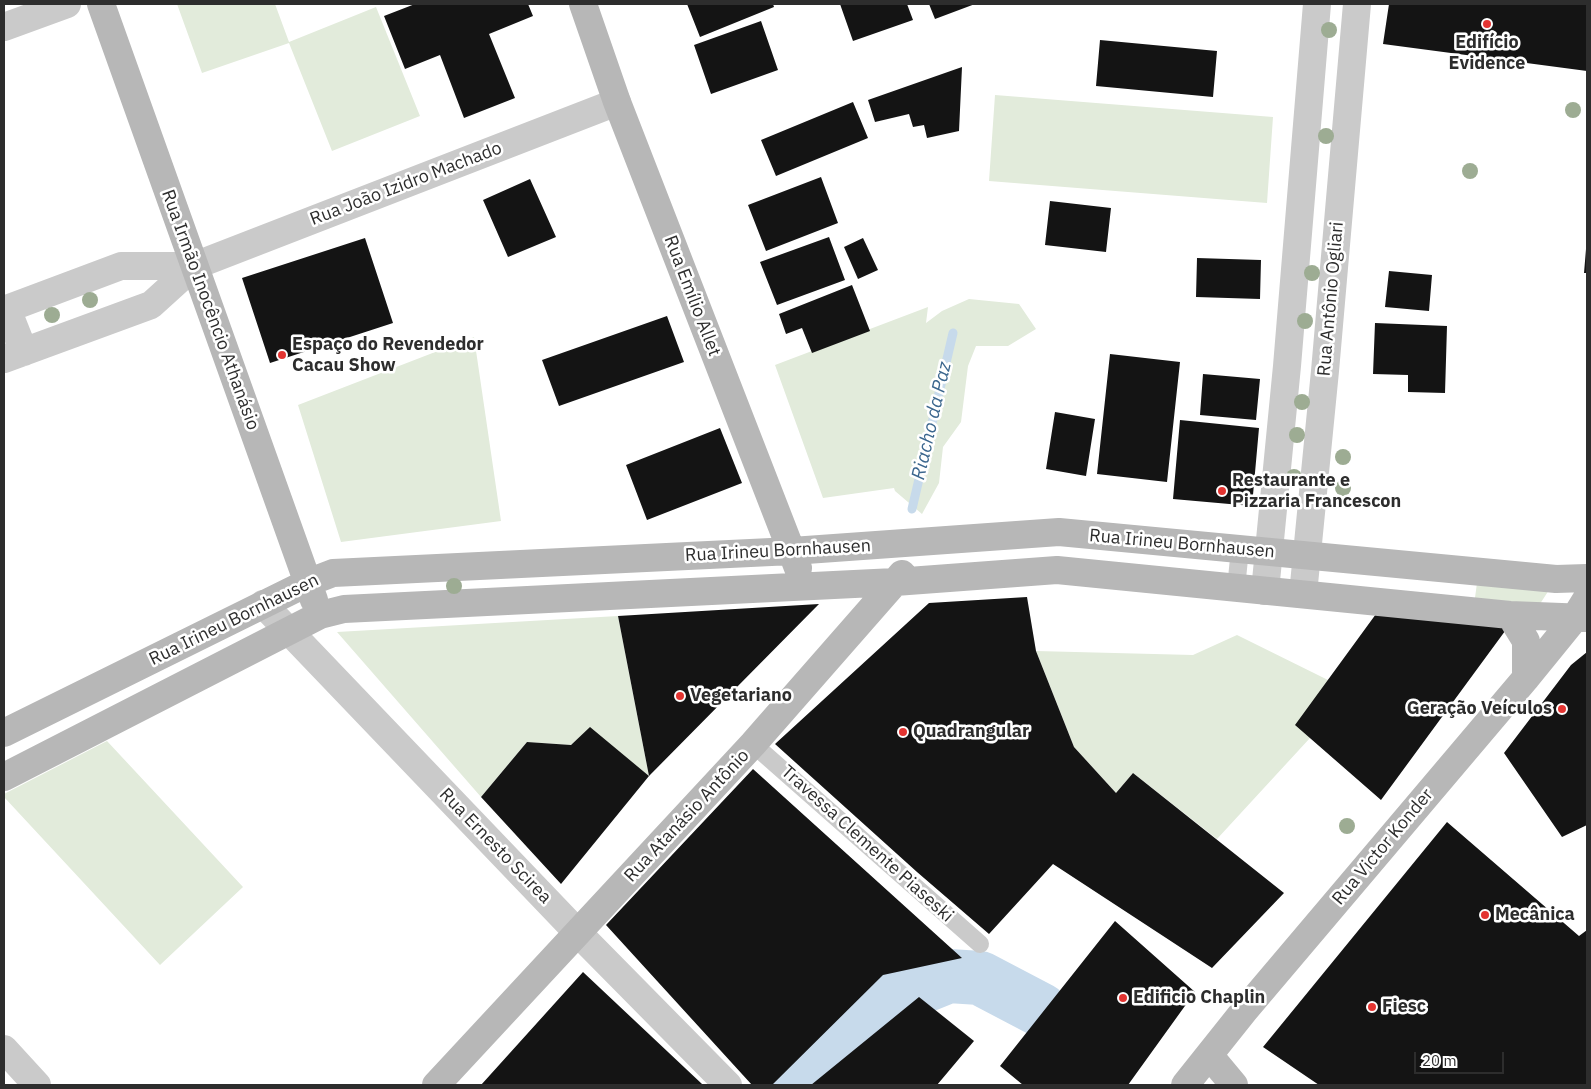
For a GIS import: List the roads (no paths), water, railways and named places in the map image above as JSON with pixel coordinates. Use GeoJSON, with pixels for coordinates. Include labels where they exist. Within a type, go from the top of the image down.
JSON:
{"type":"FeatureCollection","features":[{"type":"Feature","properties":{"kind":"street"},"geometry":{"type":"LineString","coordinates":[[4,27],[67,4]]}},
{"type":"Feature","properties":{"kind":"street","name":"Rua Irmão Inocêncio Athanásio"},"geometry":{"type":"LineString","coordinates":[[101,4],[320,616]]}},
{"type":"Feature","properties":{"kind":"street","name":"Rua Emílio Allet"},"geometry":{"type":"LineString","coordinates":[[582,4],[617,102],[805,586]]}},
{"type":"Feature","properties":{"kind":"street"},"geometry":{"type":"LineString","coordinates":[[1265,591],[1287,366],[1317,4]]}},
{"type":"Feature","properties":{"kind":"street","name":"Rua Antônio Ogliari"},"geometry":{"type":"LineString","coordinates":[[1303,594],[1325,371],[1357,4]]}},
{"type":"Feature","properties":{"kind":"street"},"geometry":{"type":"LineString","coordinates":[[1309,99],[1348,103]]}},
{"type":"Feature","properties":{"kind":"street","name":"Rua João Izidro Machado"},"geometry":{"type":"LineString","coordinates":[[14,356],[151,305],[194,266],[617,102]]}},
{"type":"Feature","properties":{"kind":"street"},"geometry":{"type":"LineString","coordinates":[[1297,240],[1336,242]]}},
{"type":"Feature","properties":{"kind":"street","name":"Rua João Izidro Machado"},"geometry":{"type":"LineString","coordinates":[[6,310],[121,266],[194,266]]}},
{"type":"Feature","properties":{"kind":"street"},"geometry":{"type":"LineString","coordinates":[[6,310],[14,356]]}},
{"type":"Feature","properties":{"kind":"street"},"geometry":{"type":"LineString","coordinates":[[1287,366],[1325,371]]}},
{"type":"Feature","properties":{"kind":"street","name":"Rua Irineu Bornhausen"},"geometry":{"type":"LineString","coordinates":[[4,733],[307,582],[333,573],[792,551],[1059,532],[1472,571],[1556,578],[1587,578]]}},
{"type":"Feature","properties":{"kind":"street","name":"Rua Atanásio Antônio"},"geometry":{"type":"LineString","coordinates":[[436,1085],[754,744],[932,541]]}},
{"type":"Feature","properties":{"kind":"street"},"geometry":{"type":"LineString","coordinates":[[552,563],[554,599]]}},
{"type":"Feature","properties":{"kind":"street","name":"Rua Irineu Bornhausen"},"geometry":{"type":"LineString","coordinates":[[4,777],[289,631],[320,616],[344,609],[895,582],[1056,570],[1510,615],[1583,612]]}},
{"type":"Feature","properties":{"kind":"street"},"geometry":{"type":"LineString","coordinates":[[1466,611],[1472,571]]}},
{"type":"Feature","properties":{"kind":"street","name":"Rua Ernesto Scirea"},"geometry":{"type":"LineString","coordinates":[[263,604],[578,933],[728,1085]]}},
{"type":"Feature","properties":{"kind":"street","name":"Rua Victor Konder"},"geometry":{"type":"LineString","coordinates":[[1185,1085],[1583,612]]}},
{"type":"Feature","properties":{"kind":"street"},"geometry":{"type":"LineString","coordinates":[[1510,615],[1526,641],[1526,678]]}},
{"type":"Feature","properties":{"kind":"street"},"geometry":{"type":"LineString","coordinates":[[4,1049],[37,1085]]}},
{"type":"Feature","properties":{"kind":"street"},"geometry":{"type":"LineString","coordinates":[[1209,1055],[1234,1085]]}},
{"type":"Feature","properties":{"kind":"lane"},"geometry":{"type":"LineString","coordinates":[[1236,588],[1240,549]]}},
{"type":"Feature","properties":{"kind":"lane","name":"Travessa Clemente Piaseski"},"geometry":{"type":"LineString","coordinates":[[754,744],[980,944]]}},
{"type":"Feature","properties":{"kind":"waterway","name":"Riacho da Paz"},"geometry":{"type":"LineString","coordinates":[[912,509],[953,333]]}},
{"type":"Feature","properties":{"kind":"waterway"},"geometry":{"type":"LineString","coordinates":[[790,1085],[882,1003],[949,976],[980,978],[1041,1010]]}},
{"type":"Feature","properties":{"kind":"place","name":"Edifício Evidence"},"geometry":{"type":"Point","coordinates":[1487,24]}},
{"type":"Feature","properties":{"kind":"place","name":"Espaço do Revendedor Cacau Show"},"geometry":{"type":"Point","coordinates":[282,355]}},
{"type":"Feature","properties":{"kind":"place","name":"Restaurante e Pizzaria Francescon"},"geometry":{"type":"Point","coordinates":[1222,491]}},
{"type":"Feature","properties":{"kind":"place","name":"Vegetariano"},"geometry":{"type":"Point","coordinates":[680,696]}},
{"type":"Feature","properties":{"kind":"place","name":"Geração Veículos"},"geometry":{"type":"Point","coordinates":[1562,709]}},
{"type":"Feature","properties":{"kind":"place","name":"Quadrangular"},"geometry":{"type":"Point","coordinates":[903,732]}},
{"type":"Feature","properties":{"kind":"place","name":"Mecânica"},"geometry":{"type":"Point","coordinates":[1485,915]}},
{"type":"Feature","properties":{"kind":"place","name":"Edificio Chaplin"},"geometry":{"type":"Point","coordinates":[1123,998]}},
{"type":"Feature","properties":{"kind":"place","name":"Fiesc"},"geometry":{"type":"Point","coordinates":[1372,1007]}}]}
